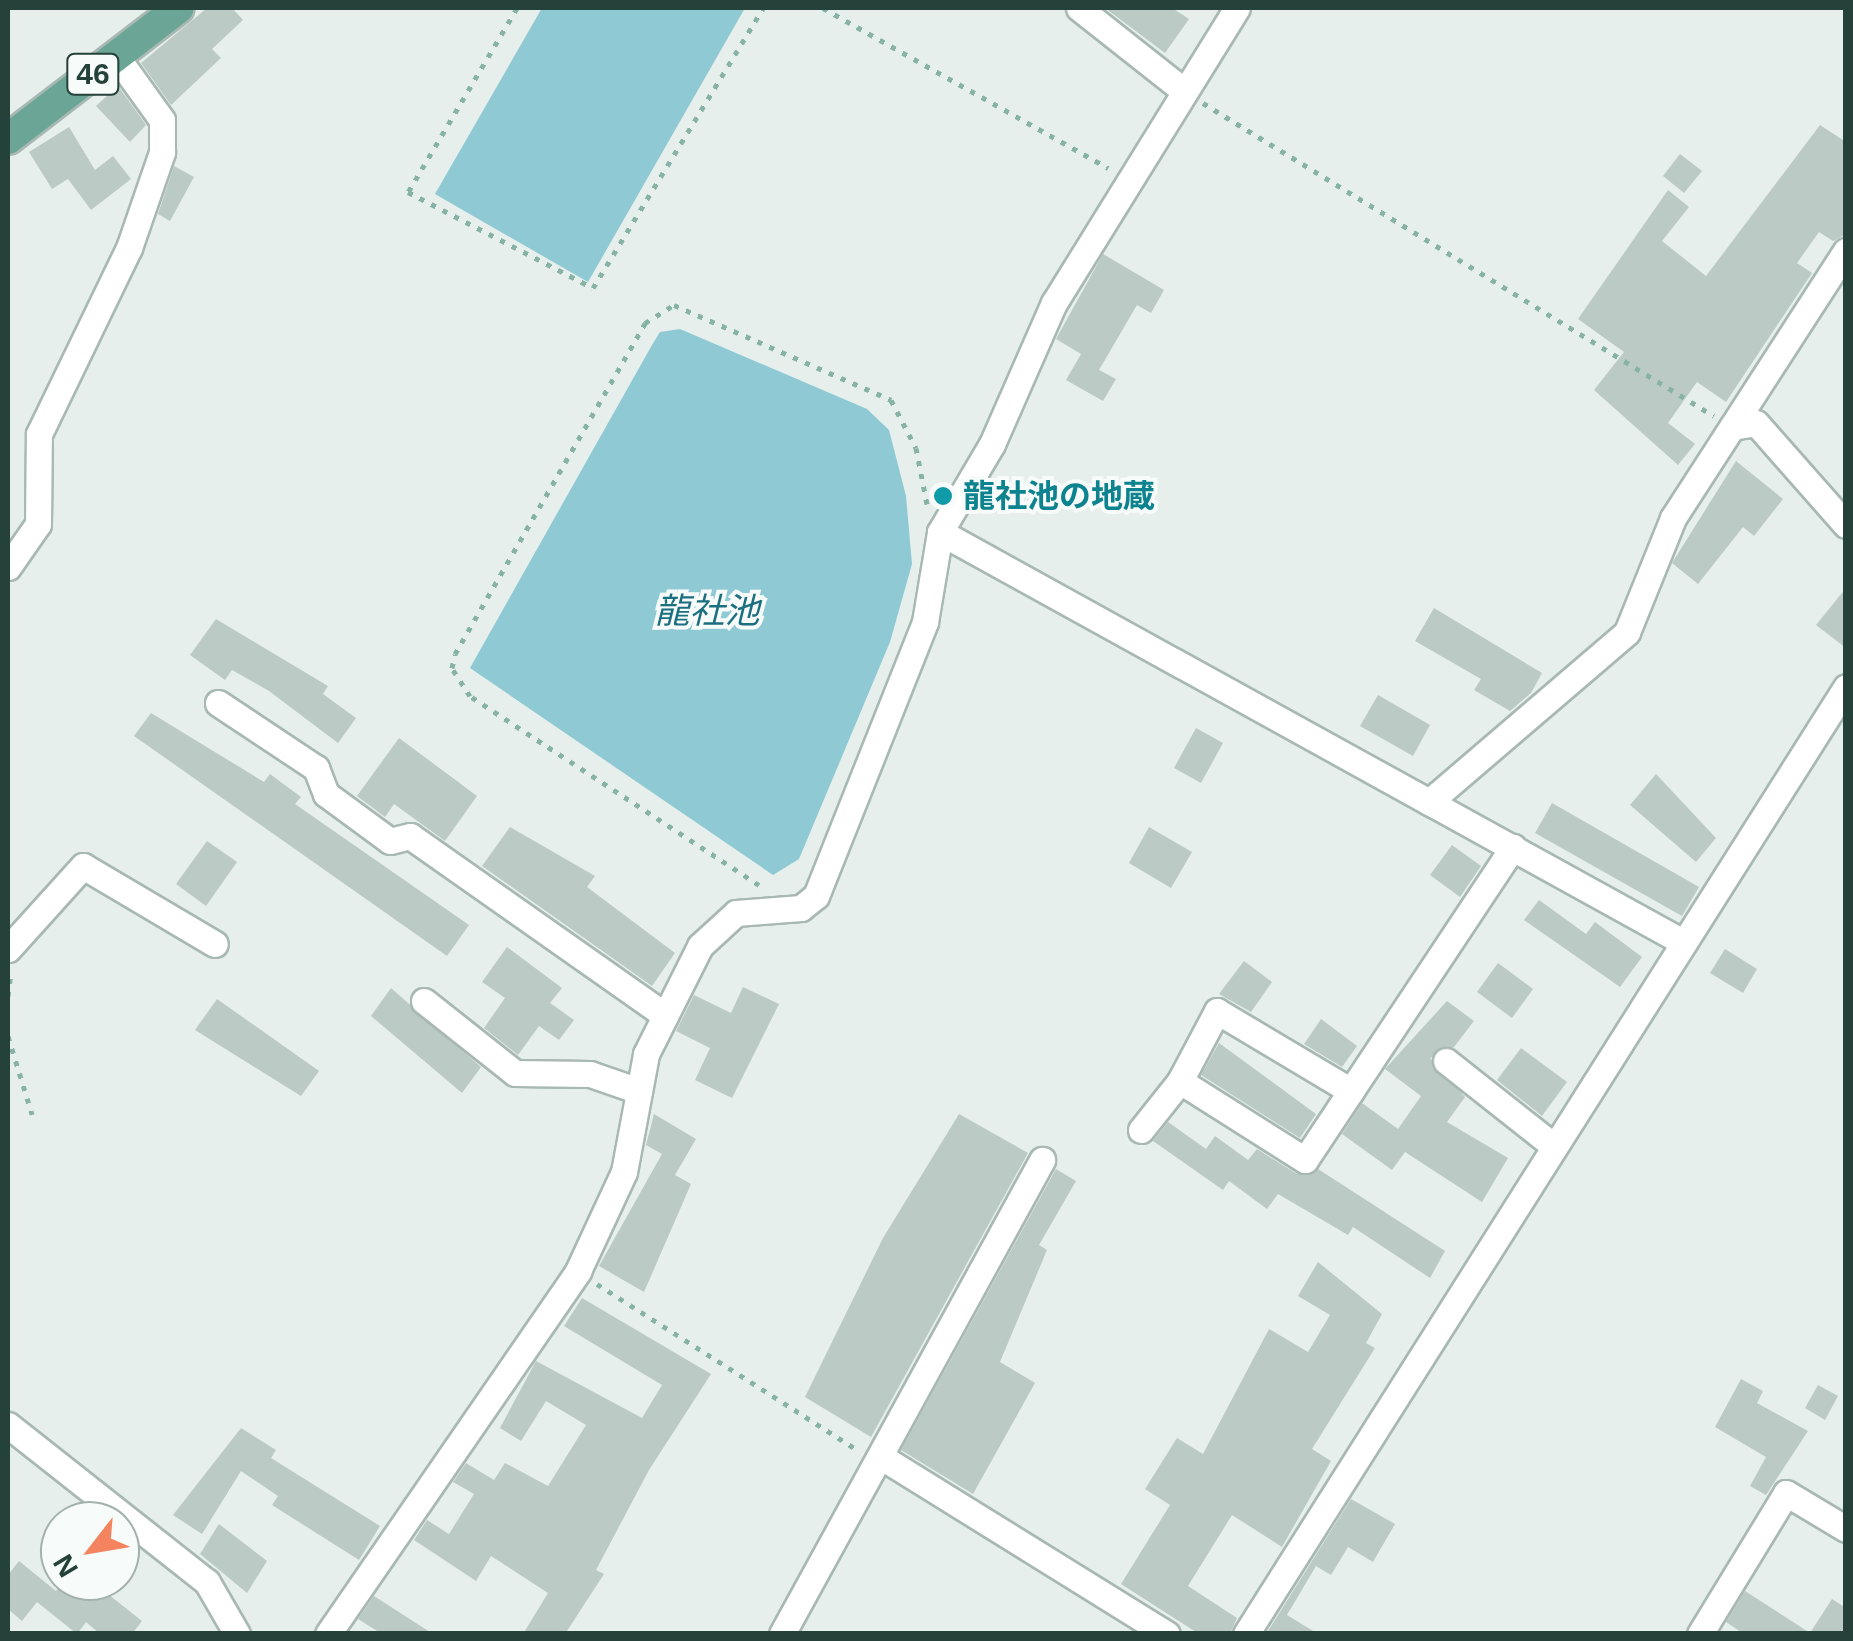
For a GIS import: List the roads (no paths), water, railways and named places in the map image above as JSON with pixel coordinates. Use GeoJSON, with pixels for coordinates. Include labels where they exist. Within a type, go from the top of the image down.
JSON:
{"type":"FeatureCollection","features":[{"type":"Feature","properties":{"kind":"main road","name":"46"},"geometry":{"type":"LineString","coordinates":[[8,139],[179,8]]}},
{"type":"Feature","properties":{"kind":"street"},"geometry":{"type":"LineString","coordinates":[[1079,8],[1184,91]]}},
{"type":"Feature","properties":{"kind":"street"},"geometry":{"type":"LineString","coordinates":[[328,1634],[578,1271],[624,1172],[640,1090],[665,1016],[700,946],[736,913],[801,908],[816,896],[924,622],[940,532],[992,444],[1054,303],[1236,8]]}},
{"type":"Feature","properties":{"kind":"street"},"geometry":{"type":"LineString","coordinates":[[8,567],[38,524],[38,434],[129,248],[162,152],[162,120],[116,56]]}},
{"type":"Feature","properties":{"kind":"street"},"geometry":{"type":"LineString","coordinates":[[1429,802],[1626,632],[1673,518],[1846,250]]}},
{"type":"Feature","properties":{"kind":"street"},"geometry":{"type":"LineString","coordinates":[[1732,427],[1756,423],[1846,524]]}},
{"type":"Feature","properties":{"kind":"street"},"geometry":{"type":"LineString","coordinates":[[940,532],[1681,941]]}},
{"type":"Feature","properties":{"kind":"street"},"geometry":{"type":"LineString","coordinates":[[1246,1634],[1551,1144],[1846,686]]}},
{"type":"Feature","properties":{"kind":"street"},"geometry":{"type":"LineString","coordinates":[[218,703],[316,768],[326,794],[390,840],[410,836],[665,1016]]}},
{"type":"Feature","properties":{"kind":"street"},"geometry":{"type":"LineString","coordinates":[[1180,1081],[1305,1160],[1513,847]]}},
{"type":"Feature","properties":{"kind":"street"},"geometry":{"type":"LineString","coordinates":[[8,949],[82,866],[215,944]]}},
{"type":"Feature","properties":{"kind":"street"},"geometry":{"type":"LineString","coordinates":[[424,1000],[515,1073],[590,1074],[640,1090]]}},
{"type":"Feature","properties":{"kind":"street"},"geometry":{"type":"LineString","coordinates":[[1141,1130],[1180,1081],[1217,1011],[1351,1091]]}},
{"type":"Feature","properties":{"kind":"street"},"geometry":{"type":"LineString","coordinates":[[1446,1061],[1551,1144]]}},
{"type":"Feature","properties":{"kind":"street"},"geometry":{"type":"LineString","coordinates":[[782,1634],[883,1458],[1042,1160]]}},
{"type":"Feature","properties":{"kind":"street"},"geometry":{"type":"LineString","coordinates":[[8,1425],[207,1582],[237,1634]]}},
{"type":"Feature","properties":{"kind":"street"},"geometry":{"type":"LineString","coordinates":[[883,1458],[1166,1634]]}},
{"type":"Feature","properties":{"kind":"street"},"geometry":{"type":"LineString","coordinates":[[1700,1634],[1786,1493],[1846,1529]]}},
{"type":"Feature","properties":{"kind":"water"},"geometry":{"type":"Polygon","coordinates":[[[542,8],[745,8],[588,282],[435,194],[542,8]]]}},
{"type":"Feature","properties":{"kind":"water","name":"龍社池"},"geometry":{"type":"Polygon","coordinates":[[[680,329],[867,409],[889,430],[906,496],[912,564],[890,642],[799,859],[773,875],[470,668],[660,332],[680,329]]]}},
{"type":"Feature","properties":{"kind":"place","name":"龍社池の地蔵"},"geometry":{"type":"Point","coordinates":[943,496]}}]}
